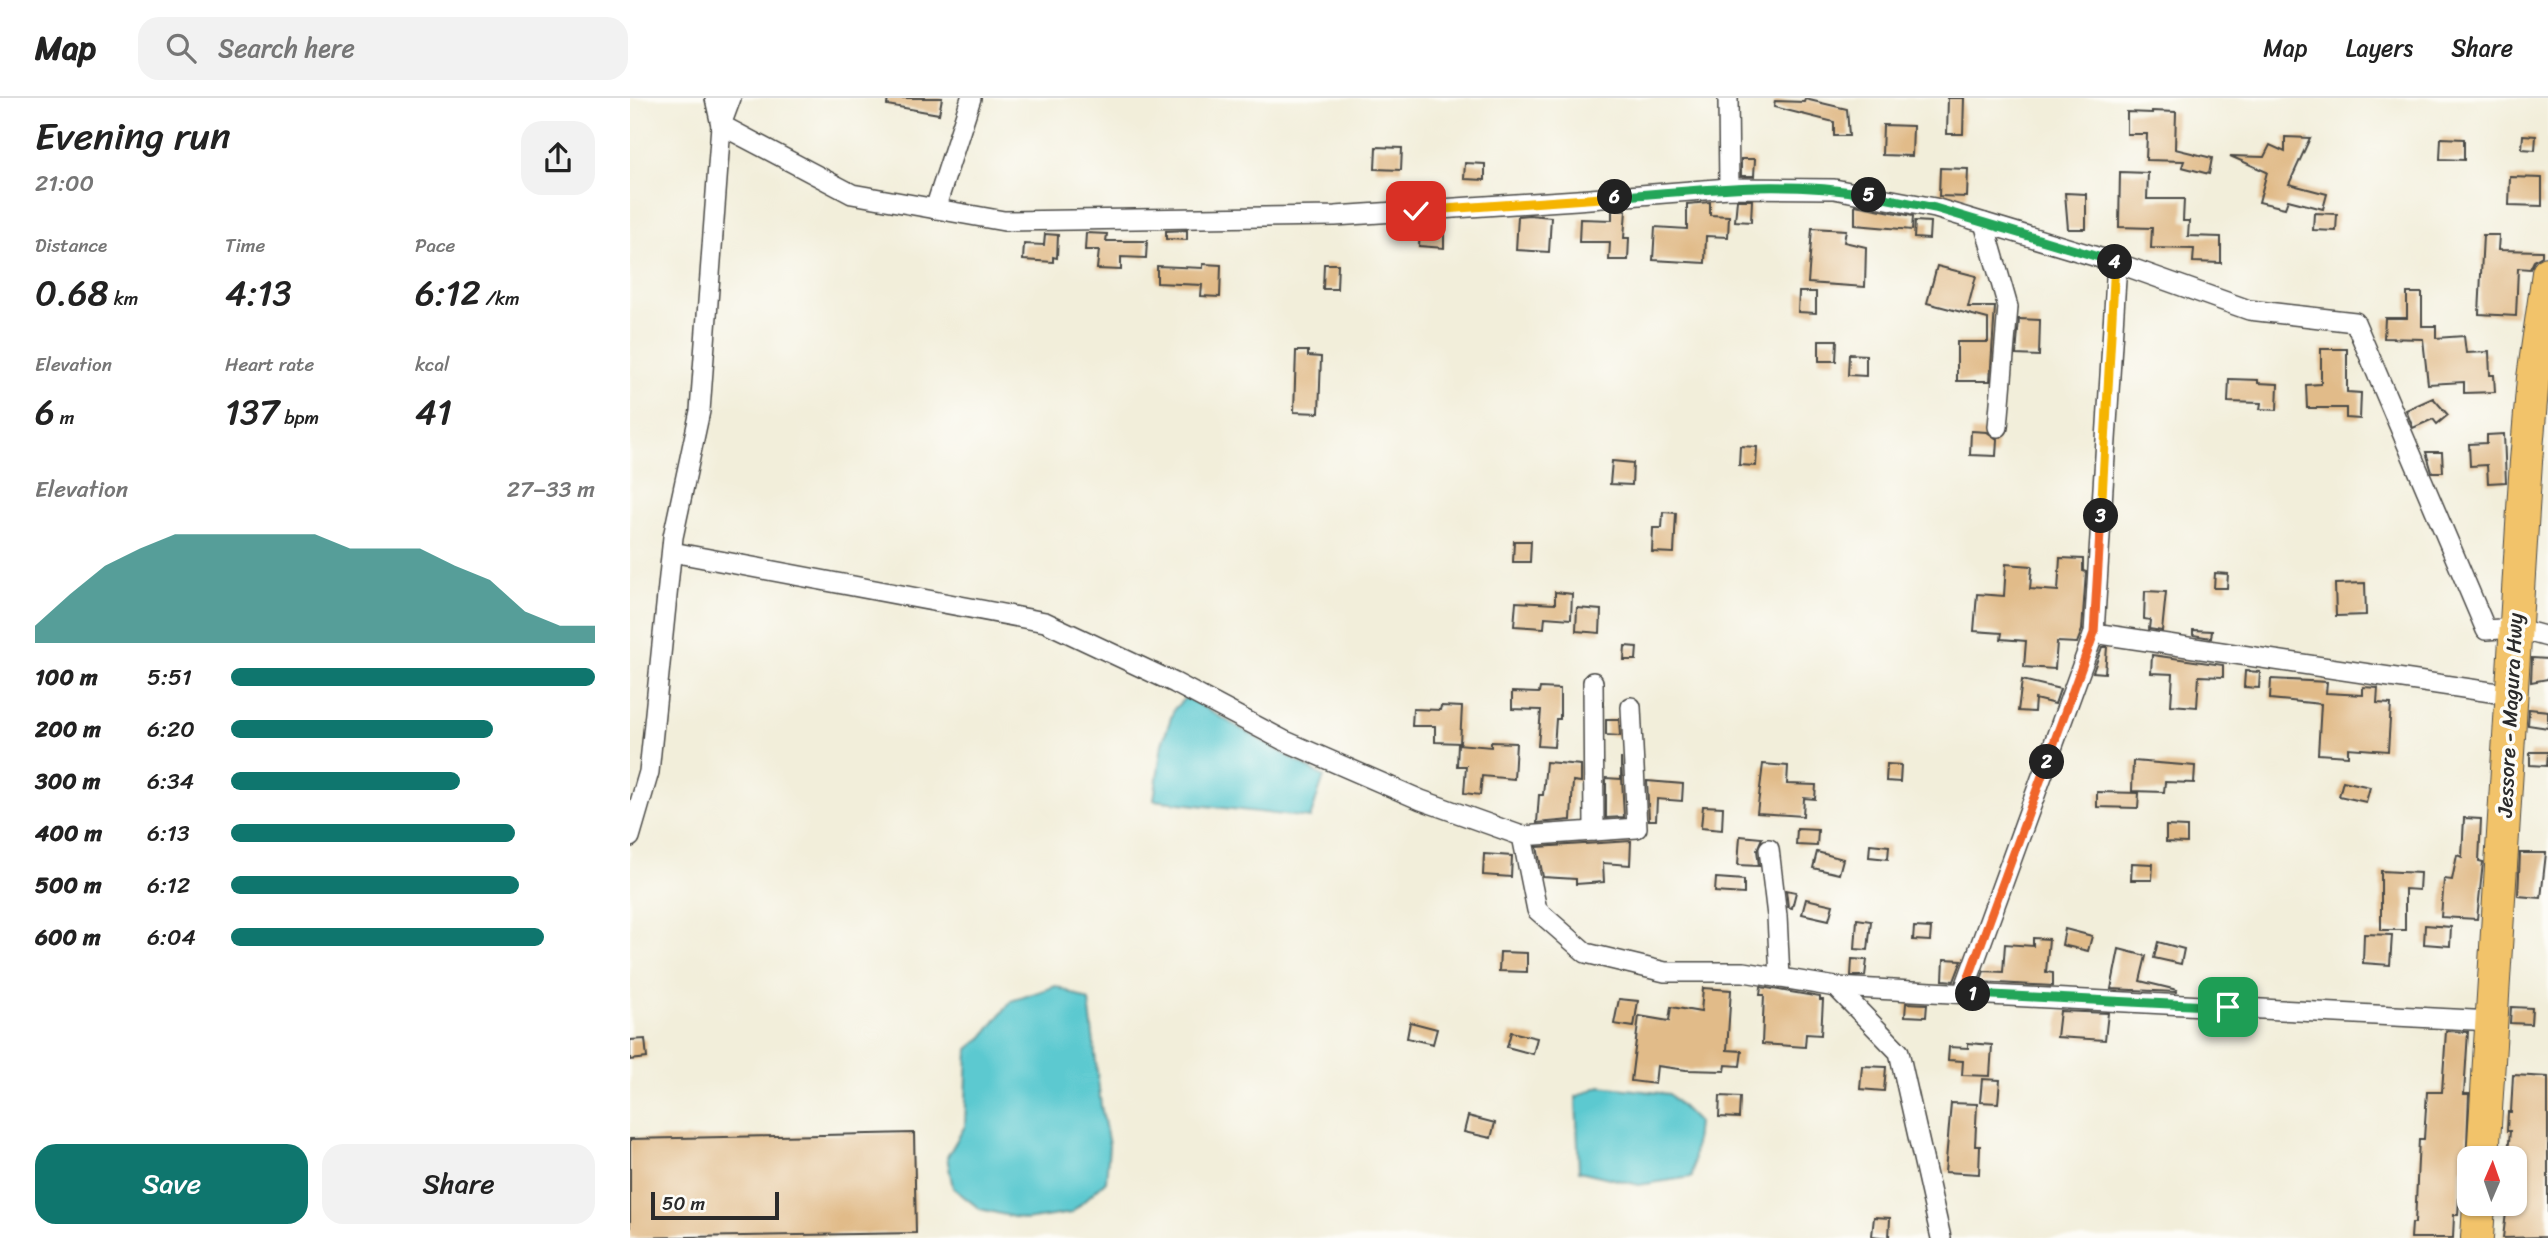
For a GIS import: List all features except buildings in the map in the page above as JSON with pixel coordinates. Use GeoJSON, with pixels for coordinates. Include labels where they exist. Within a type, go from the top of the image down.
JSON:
{"type":"FeatureCollection","features":[{"type":"Feature","properties":{"kind":"highway","name":"Jessore - Magura Hwy"},"geometry":{"type":"LineString","coordinates":[[2484,1146],[2527,447],[2548,274]]}},
{"type":"Feature","properties":{"kind":"highway"},"geometry":{"type":"LineString","coordinates":[[2477,1238],[2478,1216]]}},
{"type":"Feature","properties":{"kind":"street"},"geometry":{"type":"LineString","coordinates":[[630,837],[649,772],[672,552],[699,411],[721,125],[715,98]]}},
{"type":"Feature","properties":{"kind":"street"},"geometry":{"type":"LineString","coordinates":[[721,125],[732,98]]}},
{"type":"Feature","properties":{"kind":"street"},"geometry":{"type":"LineString","coordinates":[[935,209],[971,98]]}},
{"type":"Feature","properties":{"kind":"street"},"geometry":{"type":"LineString","coordinates":[[1728,98],[1729,188]]}},
{"type":"Feature","properties":{"kind":"street"},"geometry":{"type":"LineString","coordinates":[[721,125],[852,194],[1004,221],[1335,216],[1729,188],[1834,189],[1935,208],[2117,262],[2249,310],[2355,322],[2486,630],[2515,628],[2548,637]]}},
{"type":"Feature","properties":{"kind":"street"},"geometry":{"type":"LineString","coordinates":[[1983,223],[2008,307],[1998,427]]}},
{"type":"Feature","properties":{"kind":"street"},"geometry":{"type":"LineString","coordinates":[[1963,993],[2094,633],[2117,262]]}},
{"type":"Feature","properties":{"kind":"street"},"geometry":{"type":"LineString","coordinates":[[672,552],[1045,622],[1175,683],[1283,740],[1421,800],[1522,836],[1637,828],[1631,707]]}},
{"type":"Feature","properties":{"kind":"street"},"geometry":{"type":"LineString","coordinates":[[2094,633],[2511,695]]}},
{"type":"Feature","properties":{"kind":"street"},"geometry":{"type":"LineString","coordinates":[[1592,682],[1594,831]]}},
{"type":"Feature","properties":{"kind":"street"},"geometry":{"type":"LineString","coordinates":[[1522,836],[1537,910],[1586,953],[1665,972],[1744,972],[1836,987],[2492,1021]]}},
{"type":"Feature","properties":{"kind":"street"},"geometry":{"type":"LineString","coordinates":[[1769,849],[1777,916],[1780,978]]}},
{"type":"Feature","properties":{"kind":"street"},"geometry":{"type":"LineString","coordinates":[[1836,987],[1899,1052],[1941,1238]]}},
{"type":"Feature","properties":{"kind":"water"},"geometry":{"type":"Polygon","coordinates":[[[1186,697],[1324,777],[1310,818],[1154,800],[1162,744],[1174,709],[1186,697]]]}},
{"type":"Feature","properties":{"kind":"water"},"geometry":{"type":"Polygon","coordinates":[[[1056,986],[1089,1001],[1101,1106],[1109,1145],[1106,1181],[1071,1213],[1026,1220],[980,1209],[953,1188],[947,1157],[965,1126],[968,1049],[983,1037],[1011,1001],[1056,986]]]}},
{"type":"Feature","properties":{"kind":"water"},"geometry":{"type":"Polygon","coordinates":[[[1600,1086],[1669,1094],[1697,1122],[1692,1177],[1639,1185],[1579,1171],[1576,1097],[1600,1086]]]}},
{"type":"Feature","properties":{"kind":"route"},"geometry":{"type":"LineString","coordinates":[[1416,211],[1729,188],[1834,189],[1935,208],[2117,262],[2094,633],[1963,993],[2228,1007]]}}]}
